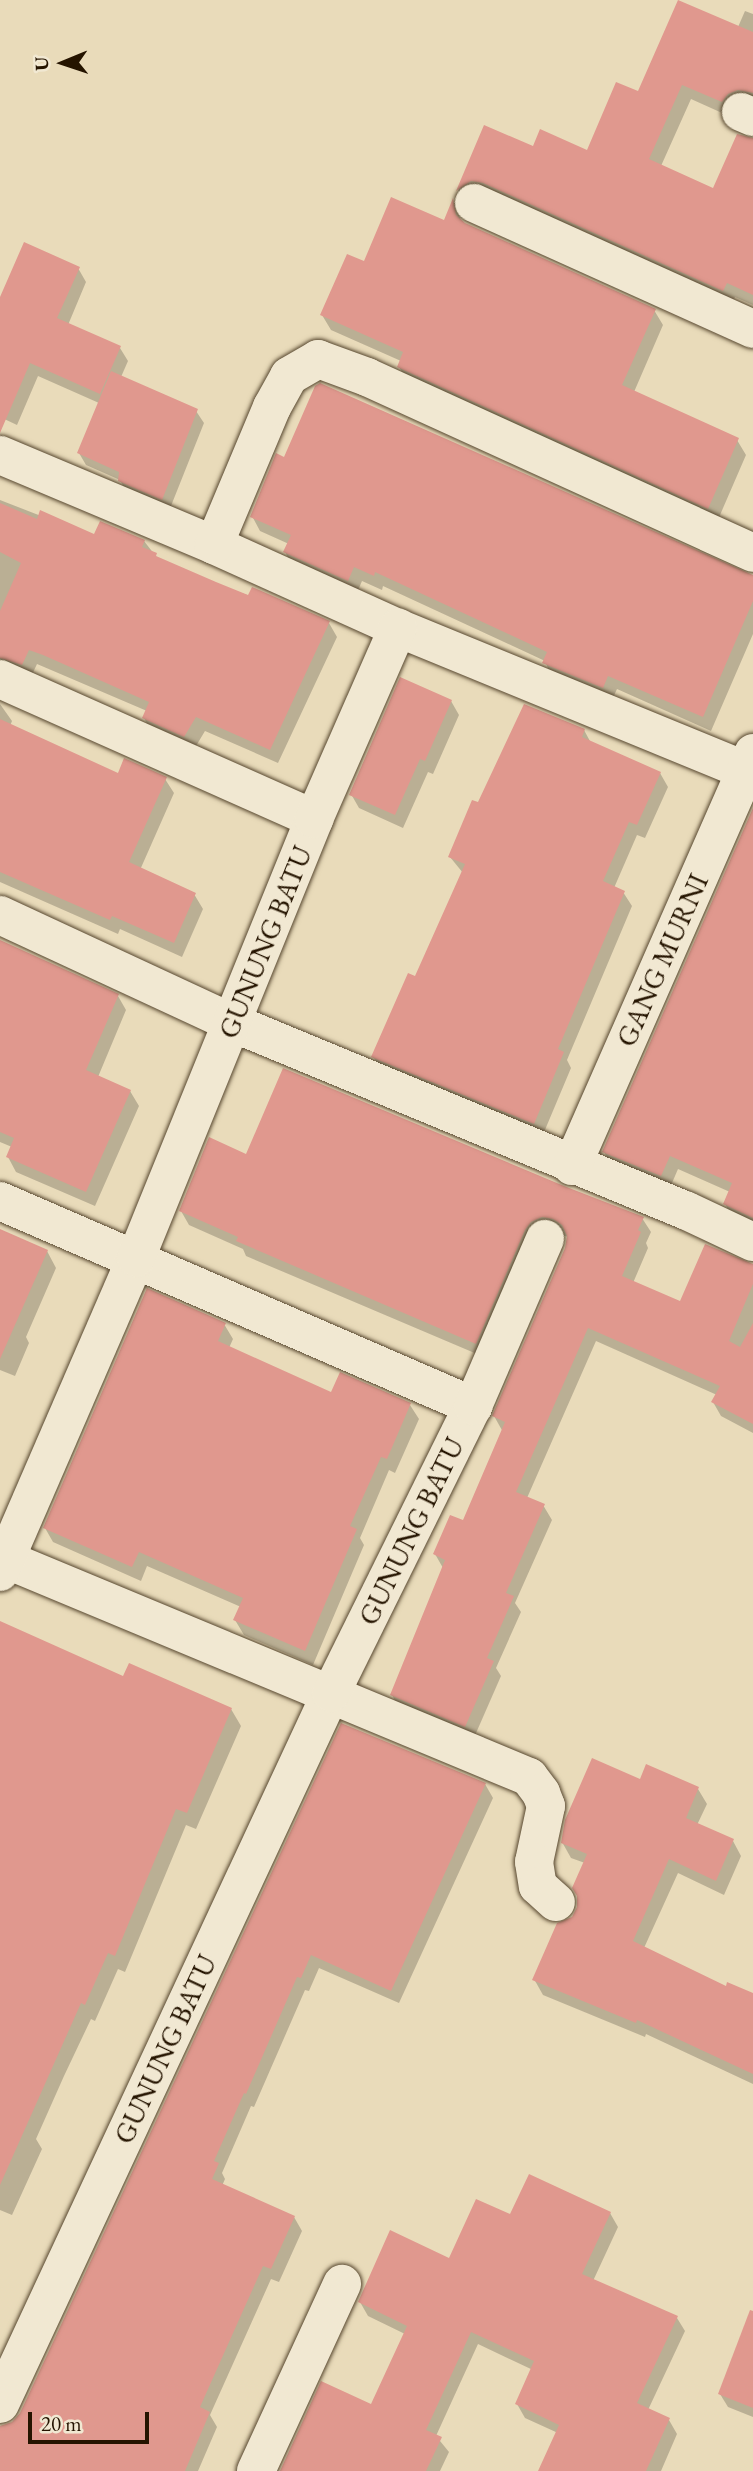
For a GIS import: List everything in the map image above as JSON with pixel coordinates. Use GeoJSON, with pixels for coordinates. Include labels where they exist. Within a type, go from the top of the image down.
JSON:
{"type":"FeatureCollection","features":[{"type":"Feature","properties":{"kind":"street"},"geometry":{"type":"LineString","coordinates":[[474,202],[753,329]]}},
{"type":"Feature","properties":{"kind":"street"},"geometry":{"type":"LineString","coordinates":[[214,545],[277,397],[289,376],[318,359],[379,383],[753,553]]}},
{"type":"Feature","properties":{"kind":"street"},"geometry":{"type":"LineString","coordinates":[[0,455],[214,545],[398,628],[749,762]]}},
{"type":"Feature","properties":{"kind":"street","name":"GUNUNG BATU"},"geometry":{"type":"LineString","coordinates":[[398,628],[314,819],[136,1258],[2,1563],[331,1693],[528,1777],[541,1793],[546,1806],[534,1861],[538,1886],[556,1902]]}},
{"type":"Feature","properties":{"kind":"street"},"geometry":{"type":"LineString","coordinates":[[0,679],[314,819]]}},
{"type":"Feature","properties":{"kind":"street","name":"GANG MURNI"},"geometry":{"type":"LineString","coordinates":[[572,1166],[749,762]]}},
{"type":"Feature","properties":{"kind":"street"},"geometry":{"type":"LineString","coordinates":[[0,915],[233,1023],[572,1166],[685,1210],[753,1242]]}},
{"type":"Feature","properties":{"kind":"street","name":"GUNUNG BATU"},"geometry":{"type":"LineString","coordinates":[[0,1201],[473,1406]]}},
{"type":"Feature","properties":{"kind":"street","name":"GUNUNG BATU"},"geometry":{"type":"LineString","coordinates":[[0,2404],[331,1693],[473,1406],[545,1239]]}},
{"type":"Feature","properties":{"kind":"street"},"geometry":{"type":"LineString","coordinates":[[256,2471],[342,2284]]}},
{"type":"Feature","properties":{"kind":"building"},"geometry":{"type":"Polygon","coordinates":[[[678,0],[753,32],[753,93],[738,90],[728,94],[722,102],[682,85],[649,159],[713,188],[737,134],[753,138],[753,295],[727,283],[723,291],[483,183],[471,181],[456,191],[484,125],[533,146],[540,129],[587,150],[616,82],[638,91],[678,0]]]}},
{"type":"Feature","properties":{"kind":"building"},"geometry":{"type":"Polygon","coordinates":[[[391,197],[444,220],[453,198],[456,215],[465,223],[656,309],[622,385],[739,438],[708,509],[397,367],[403,352],[320,315],[347,254],[364,261],[391,197]]]}},
{"type":"Feature","properties":{"kind":"building"},"geometry":{"type":"Polygon","coordinates":[[[24,242],[80,267],[57,318],[121,346],[100,394],[30,363],[0,433],[0,297],[24,242]]]}},
{"type":"Feature","properties":{"kind":"building"},"geometry":{"type":"Polygon","coordinates":[[[111,371],[198,409],[162,500],[118,481],[119,472],[77,453],[111,371]]]}},
{"type":"Feature","properties":{"kind":"building"},"geometry":{"type":"Polygon","coordinates":[[[320,383],[753,575],[753,601],[703,717],[608,676],[603,688],[542,663],[547,652],[375,572],[374,576],[354,567],[348,581],[283,552],[291,535],[250,517],[276,453],[284,457],[315,386],[320,383]]]}},
{"type":"Feature","properties":{"kind":"building"},"geometry":{"type":"Polygon","coordinates":[[[0,503],[37,519],[40,510],[94,534],[100,521],[145,540],[142,547],[157,553],[156,556],[248,595],[252,587],[330,621],[270,750],[196,717],[184,737],[142,718],[149,702],[29,650],[22,665],[0,658],[0,611],[21,563],[0,552],[0,503]]]}},
{"type":"Feature","properties":{"kind":"building"},"geometry":{"type":"Polygon","coordinates":[[[400,677],[452,700],[425,761],[420,759],[395,815],[349,795],[400,677]]]}},
{"type":"Feature","properties":{"kind":"building"},"geometry":{"type":"Polygon","coordinates":[[[524,704],[585,729],[582,737],[661,772],[637,825],[629,822],[603,881],[625,891],[558,1049],[564,1052],[534,1124],[371,1057],[408,973],[415,976],[465,864],[448,857],[472,800],[478,802],[524,704]]]}},
{"type":"Feature","properties":{"kind":"building"},"geometry":{"type":"Polygon","coordinates":[[[0,719],[118,773],[124,758],[167,777],[129,862],[196,893],[174,943],[112,916],[110,920],[0,872],[0,719]]]}},
{"type":"Feature","properties":{"kind":"building"},"geometry":{"type":"Polygon","coordinates":[[[753,808],[753,1218],[723,1204],[732,1183],[670,1156],[661,1176],[602,1152],[753,808]]]}},
{"type":"Feature","properties":{"kind":"building"},"geometry":{"type":"Polygon","coordinates":[[[0,940],[119,994],[86,1070],[131,1090],[86,1192],[6,1157],[14,1138],[0,1132],[0,940]]]}},
{"type":"Feature","properties":{"kind":"building"},"geometry":{"type":"Polygon","coordinates":[[[283,1068],[644,1217],[638,1230],[641,1232],[622,1276],[680,1301],[705,1244],[753,1264],[753,1284],[729,1341],[740,1347],[753,1323],[753,1424],[711,1402],[720,1386],[588,1328],[516,1492],[545,1504],[506,1593],[514,1596],[487,1658],[494,1661],[465,1727],[390,1695],[445,1560],[433,1554],[450,1515],[463,1520],[505,1422],[492,1416],[565,1248],[567,1236],[562,1225],[553,1219],[542,1217],[531,1222],[525,1230],[476,1344],[236,1241],[238,1237],[179,1211],[209,1137],[246,1154],[283,1068]]]}},
{"type":"Feature","properties":{"kind":"building"},"geometry":{"type":"Polygon","coordinates":[[[0,1229],[48,1250],[0,1359],[0,1229]]]}},
{"type":"Feature","properties":{"kind":"building"},"geometry":{"type":"Polygon","coordinates":[[[147,1288],[226,1323],[218,1341],[331,1392],[340,1372],[411,1403],[387,1459],[381,1457],[350,1526],[357,1529],[305,1651],[233,1620],[243,1598],[139,1552],[132,1567],[43,1528],[147,1288]]]}},
{"type":"Feature","properties":{"kind":"building"},"geometry":{"type":"Polygon","coordinates":[[[0,1621],[123,1676],[129,1663],[232,1708],[187,1813],[176,1809],[115,1956],[108,1953],[85,2005],[81,2003],[0,2185],[0,1621]]]}},
{"type":"Feature","properties":{"kind":"building"},"geometry":{"type":"Polygon","coordinates":[[[341,1723],[486,1783],[391,1991],[311,1955],[301,1978],[297,1977],[214,2161],[219,2163],[212,2179],[295,2216],[271,2269],[263,2266],[200,2407],[210,2412],[185,2471],[0,2471],[0,2426],[12,2422],[20,2413],[341,1723]]]}},
{"type":"Feature","properties":{"kind":"building"},"geometry":{"type":"Polygon","coordinates":[[[592,1758],[640,1779],[646,1764],[699,1787],[686,1818],[734,1839],[716,1881],[669,1859],[633,1941],[726,1986],[727,1982],[753,1993],[753,2074],[637,2020],[636,2023],[532,1980],[557,1923],[572,1917],[577,1907],[577,1896],[572,1888],[587,1854],[561,1843],[565,1820],[592,1758]]]}},
{"type":"Feature","properties":{"kind":"building"},"geometry":{"type":"Polygon","coordinates":[[[529,2174],[611,2212],[582,2274],[678,2316],[637,2403],[670,2418],[646,2471],[538,2471],[559,2425],[515,2404],[534,2361],[471,2332],[426,2430],[442,2437],[426,2471],[280,2471],[321,2381],[371,2404],[407,2326],[358,2302],[390,2230],[449,2258],[476,2199],[510,2214],[529,2174]]]}},
{"type":"Feature","properties":{"kind":"building"},"geometry":{"type":"Polygon","coordinates":[[[750,2310],[753,2311],[753,2408],[718,2394],[750,2310]]]}}]}
